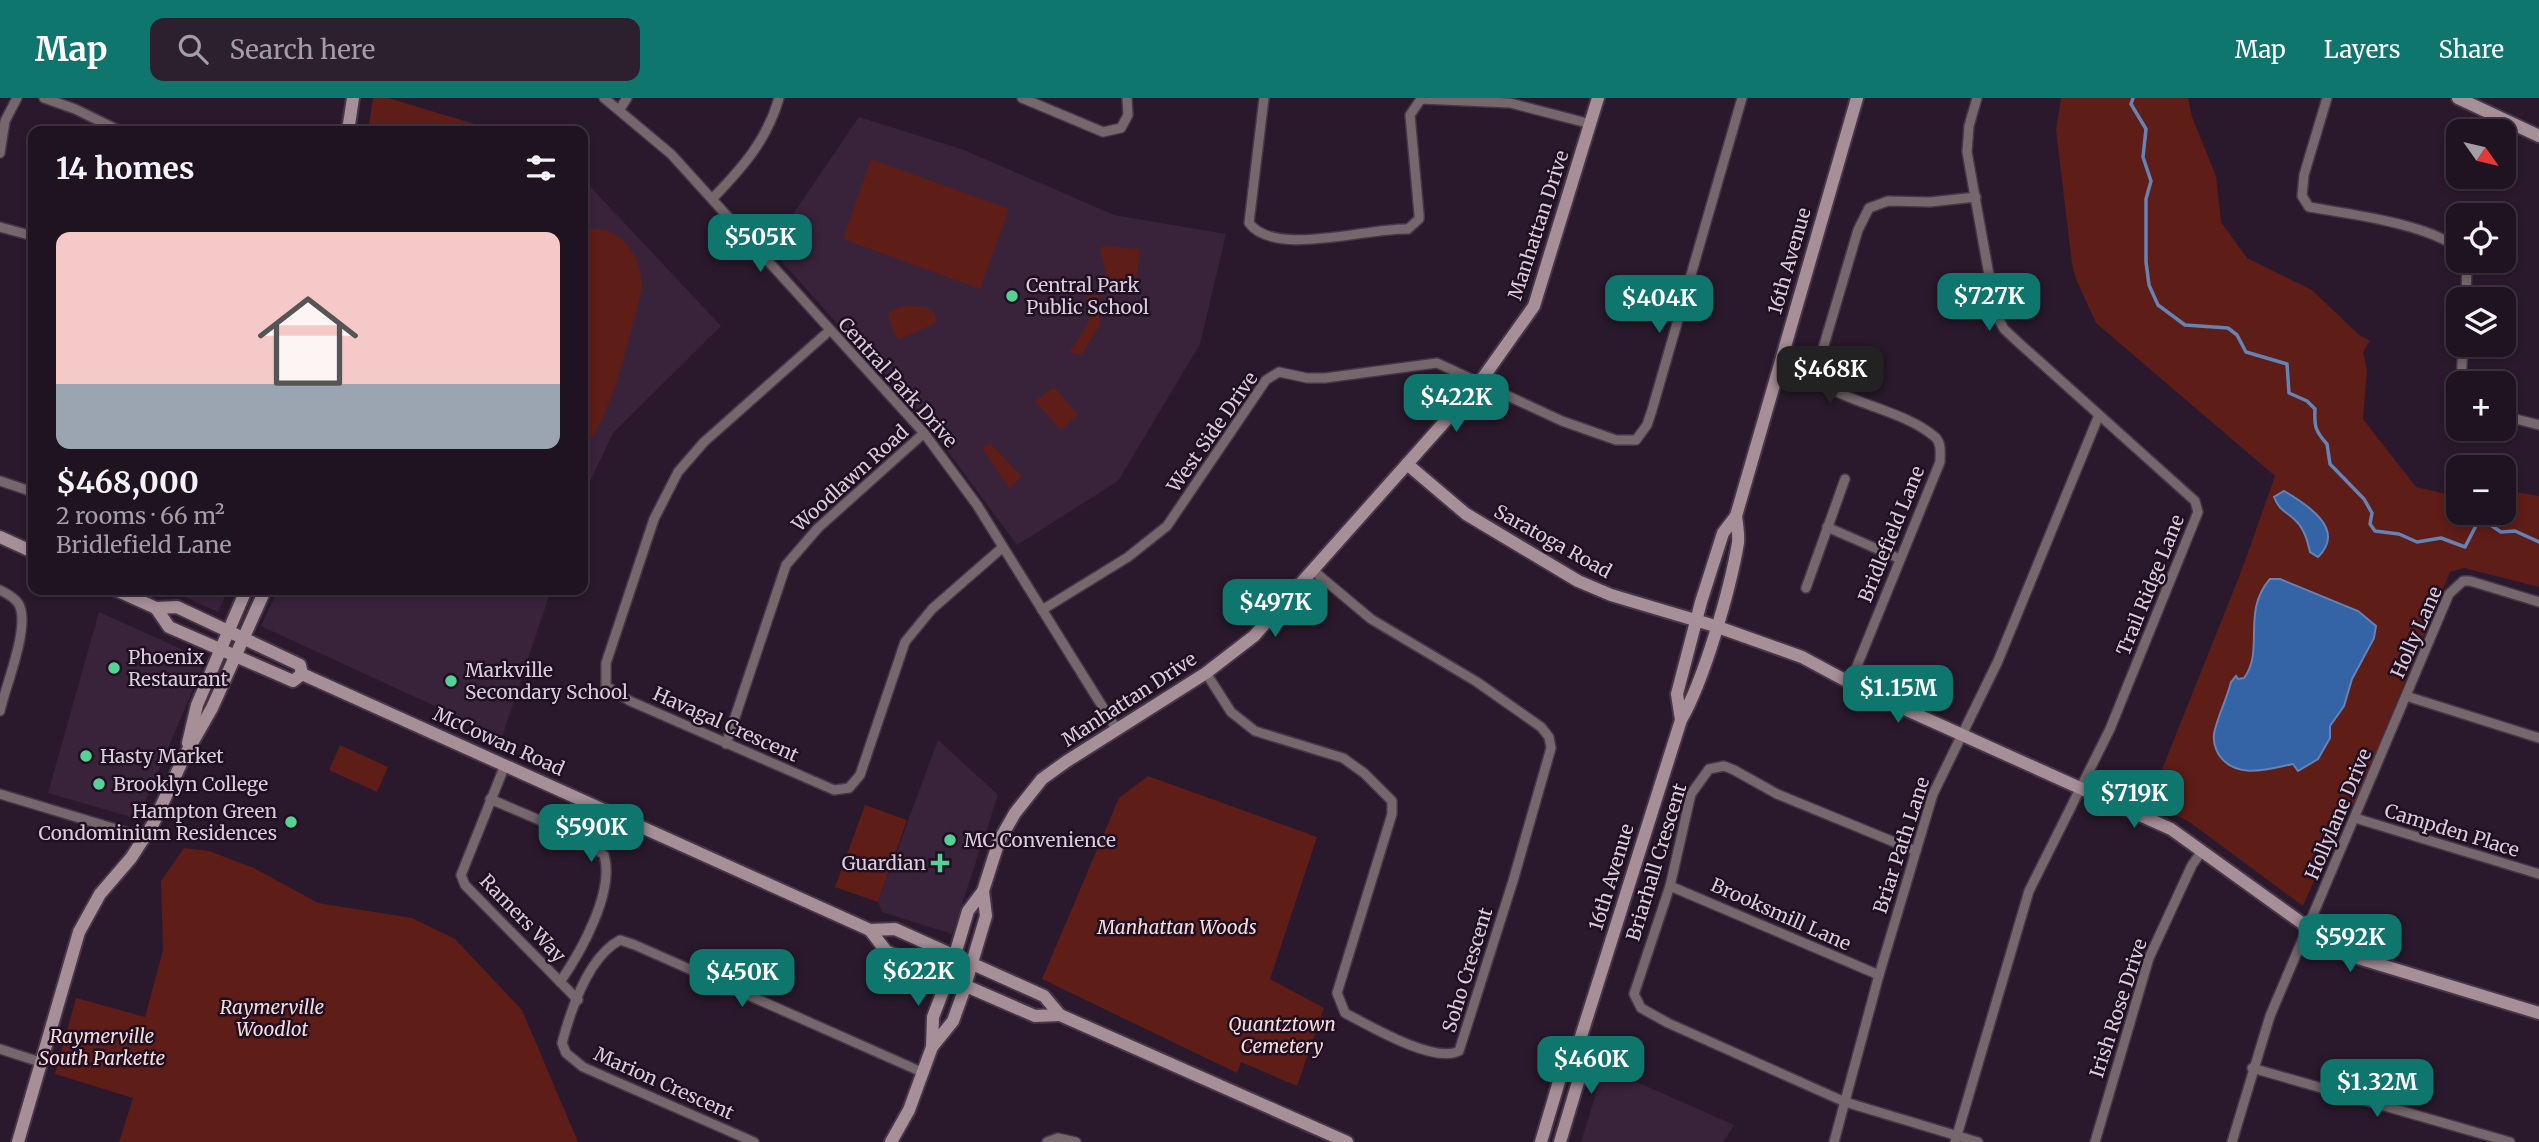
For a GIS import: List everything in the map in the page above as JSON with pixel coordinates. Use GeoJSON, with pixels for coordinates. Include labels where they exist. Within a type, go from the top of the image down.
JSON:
{"type":"FeatureCollection","features":[{"type":"Feature","properties":{"kind":"street"},"geometry":{"type":"LineString","coordinates":[[0,153],[5,121],[17,98]]}},
{"type":"Feature","properties":{"kind":"street"},"geometry":{"type":"LineString","coordinates":[[44,98],[110,126]]}},
{"type":"Feature","properties":{"kind":"street"},"geometry":{"type":"LineString","coordinates":[[349,126],[353,98]]}},
{"type":"Feature","properties":{"kind":"street","name":"Central Park Drive"},"geometry":{"type":"LineString","coordinates":[[604,98],[620,108],[671,154],[924,433],[957,476],[1117,730]]}},
{"type":"Feature","properties":{"kind":"street"},"geometry":{"type":"LineString","coordinates":[[620,108],[627,98]]}},
{"type":"Feature","properties":{"kind":"street"},"geometry":{"type":"LineString","coordinates":[[713,198],[761,144],[770,128],[779,98]]}},
{"type":"Feature","properties":{"kind":"street"},"geometry":{"type":"LineString","coordinates":[[1022,98],[1103,132],[1121,128],[1128,115],[1127,98]]}},
{"type":"Feature","properties":{"kind":"street"},"geometry":{"type":"LineString","coordinates":[[1264,98],[1249,223],[1264,236],[1281,239],[1309,239],[1408,229],[1414,225],[1419,214],[1410,115],[1421,99],[1510,103],[1591,124]]}},
{"type":"Feature","properties":{"kind":"street","name":"Manhattan Drive"},"geometry":{"type":"LineString","coordinates":[[932,1047],[933,1017],[968,911],[982,891],[999,841],[1028,795],[1067,761],[1206,673],[1254,636],[1315,572],[1480,382],[1534,306],[1598,98]]}},
{"type":"Feature","properties":{"kind":"street","name":"West Side Drive"},"geometry":{"type":"LineString","coordinates":[[1042,610],[1128,556],[1167,526],[1266,380],[1279,372],[1307,378],[1325,378],[1437,363],[1562,421],[1616,440],[1636,440],[1647,425],[1652,410],[1742,98]]}},
{"type":"Feature","properties":{"kind":"street","name":"16th Avenue"},"geometry":{"type":"LineString","coordinates":[[1541,1142],[1563,1068],[1578,1046],[1681,720],[1693,699],[1738,540],[1736,516],[1857,98]]}},
{"type":"Feature","properties":{"kind":"street","name":"Trail Ridge Lane"},"geometry":{"type":"LineString","coordinates":[[1956,1139],[2029,891],[2115,717],[2198,512],[2195,501],[2004,329],[1992,304],[1967,152],[1969,126],[1977,98]]}},
{"type":"Feature","properties":{"kind":"street"},"geometry":{"type":"LineString","coordinates":[[2327,98],[2304,175],[2302,196],[2309,206],[2424,232],[2446,240]]}},
{"type":"Feature","properties":{"kind":"street"},"geometry":{"type":"LineString","coordinates":[[2458,98],[2539,136]]}},
{"type":"Feature","properties":{"kind":"street","name":"Bridlefield Lane"},"geometry":{"type":"LineString","coordinates":[[1850,683],[1940,462],[1941,448],[1937,438],[1833,391],[1820,382],[1819,362],[1858,230],[1869,208],[1888,201],[1930,202],[1976,197]]}},
{"type":"Feature","properties":{"kind":"street"},"geometry":{"type":"LineString","coordinates":[[0,227],[28,235]]}},
{"type":"Feature","properties":{"kind":"street","name":"Havagal Crescent"},"geometry":{"type":"LineString","coordinates":[[829,331],[704,442],[678,472],[654,519],[606,663],[606,685],[614,693],[834,790],[849,788],[860,775],[905,642],[932,609],[1003,547]]}},
{"type":"Feature","properties":{"kind":"street","name":"Briar Path Lane"},"geometry":{"type":"LineString","coordinates":[[1834,1142],[1879,975],[1933,794],[2002,652],[2099,415]]}},
{"type":"Feature","properties":{"kind":"street"},"geometry":{"type":"LineString","coordinates":[[2516,419],[2539,425]]}},
{"type":"Feature","properties":{"kind":"street","name":"Woodlawn Road"},"geometry":{"type":"LineString","coordinates":[[726,744],[786,565],[818,528],[924,433]]}},
{"type":"Feature","properties":{"kind":"street","name":"Saratoga Road"},"geometry":{"type":"LineString","coordinates":[[1407,464],[1466,513],[1578,581],[1612,595],[1715,626],[1802,657],[1850,683],[2171,829],[2308,929],[2354,958],[2539,1013]]}},
{"type":"Feature","properties":{"kind":"street"},"geometry":{"type":"LineString","coordinates":[[1806,588],[1844,479]]}},
{"type":"Feature","properties":{"kind":"street"},"geometry":{"type":"LineString","coordinates":[[0,481],[28,491]]}},
{"type":"Feature","properties":{"kind":"street","name":"16th Avenue"},"geometry":{"type":"LineString","coordinates":[[1681,720],[1677,694],[1723,533],[1736,516]]}},
{"type":"Feature","properties":{"kind":"street"},"geometry":{"type":"LineString","coordinates":[[1827,527],[1900,559]]}},
{"type":"Feature","properties":{"kind":"street"},"geometry":{"type":"LineString","coordinates":[[0,537],[28,550]]}},
{"type":"Feature","properties":{"kind":"street","name":"Soho Crescent"},"geometry":{"type":"LineString","coordinates":[[1206,673],[1231,712],[1255,731],[1343,758],[1364,773],[1392,801],[1392,814],[1337,993],[1339,1003],[1345,1013],[1421,1049],[1450,1056],[1459,1051],[1513,881],[1551,748],[1549,737],[1541,727],[1477,682],[1371,619],[1315,572]]}},
{"type":"Feature","properties":{"kind":"street","name":"Holly Lane"},"geometry":{"type":"LineString","coordinates":[[2406,696],[2449,594],[2457,584],[2470,581],[2539,602]]}},
{"type":"Feature","properties":{"kind":"street"},"geometry":{"type":"LineString","coordinates":[[0,590],[15,600],[22,614],[18,646],[0,711]]}},
{"type":"Feature","properties":{"kind":"street","name":"McCowan Road"},"geometry":{"type":"LineString","coordinates":[[127,595],[156,608],[177,607],[300,665],[302,674]]}},
{"type":"Feature","properties":{"kind":"street"},"geometry":{"type":"LineString","coordinates":[[184,757],[197,705],[244,595]]}},
{"type":"Feature","properties":{"kind":"street"},"geometry":{"type":"LineString","coordinates":[[18,1142],[79,932],[100,894],[146,838],[184,757],[212,708],[263,595]]}},
{"type":"Feature","properties":{"kind":"street","name":"McCowan Road"},"geometry":{"type":"LineString","coordinates":[[156,608],[169,627],[221,651],[293,681],[302,674]]}},
{"type":"Feature","properties":{"kind":"street","name":"McCowan Road"},"geometry":{"type":"LineString","coordinates":[[302,674],[870,930],[895,929],[1044,996],[1060,1015],[1347,1142]]}},
{"type":"Feature","properties":{"kind":"street"},"geometry":{"type":"LineString","coordinates":[[2406,696],[2539,738]]}},
{"type":"Feature","properties":{"kind":"street","name":"Hollylane Drive"},"geometry":{"type":"LineString","coordinates":[[2232,1142],[2252,1068],[2270,1016],[2406,696]]}},
{"type":"Feature","properties":{"kind":"street","name":"Ramers Way"},"geometry":{"type":"LineString","coordinates":[[505,765],[461,874],[473,893],[578,1000]]}},
{"type":"Feature","properties":{"kind":"street","name":"Briarhall Crescent"},"geometry":{"type":"LineString","coordinates":[[1845,1102],[1746,1060],[1641,1008],[1634,994],[1636,984],[1670,886],[1691,794],[1702,775],[1716,766],[1734,770],[1777,794],[1916,851]]}},
{"type":"Feature","properties":{"kind":"street"},"geometry":{"type":"LineString","coordinates":[[0,794],[146,838]]}},
{"type":"Feature","properties":{"kind":"street","name":"Ramers Way"},"geometry":{"type":"LineString","coordinates":[[490,799],[584,839],[604,855],[608,879],[603,894],[574,962],[560,982]]}},
{"type":"Feature","properties":{"kind":"street","name":"Campden Place"},"geometry":{"type":"LineString","coordinates":[[2355,818],[2539,874]]}},
{"type":"Feature","properties":{"kind":"street","name":"Irish Rose Drive"},"geometry":{"type":"LineString","coordinates":[[2095,1142],[2145,969],[2192,865],[2202,851]]}},
{"type":"Feature","properties":{"kind":"street","name":"Brooksmill Lane"},"geometry":{"type":"LineString","coordinates":[[1670,886],[1879,975]]}},
{"type":"Feature","properties":{"kind":"street","name":"Manhattan Drive"},"geometry":{"type":"LineString","coordinates":[[932,1047],[953,1021],[965,985],[986,916],[982,891]]}},
{"type":"Feature","properties":{"kind":"street","name":"McCowan Road"},"geometry":{"type":"LineString","coordinates":[[870,930],[886,951],[1035,1016],[1060,1015]]}},
{"type":"Feature","properties":{"kind":"street","name":"Marion Crescent"},"geometry":{"type":"LineString","coordinates":[[754,1142],[573,1060],[562,1043],[578,1000],[598,958],[620,940],[924,1073]]}},
{"type":"Feature","properties":{"kind":"street","name":"16th Avenue"},"geometry":{"type":"LineString","coordinates":[[1560,1142],[1581,1072],[1578,1046]]}},
{"type":"Feature","properties":{"kind":"street"},"geometry":{"type":"LineString","coordinates":[[891,1142],[909,1110],[932,1047]]}},
{"type":"Feature","properties":{"kind":"street"},"geometry":{"type":"LineString","coordinates":[[0,1049],[40,1062]]}},
{"type":"Feature","properties":{"kind":"street"},"geometry":{"type":"LineString","coordinates":[[2252,1068],[2510,1142]]}},
{"type":"Feature","properties":{"kind":"street"},"geometry":{"type":"LineString","coordinates":[[1845,1102],[1956,1139],[1978,1142]]}},
{"type":"Feature","properties":{"kind":"street"},"geometry":{"type":"LineString","coordinates":[[1047,1142],[1058,1138],[1076,1142]]}},
{"type":"Feature","properties":{"kind":"shaded area","name":"Central Park Public School"},"geometry":{"type":"Polygon","coordinates":[[[859,117],[964,150],[1114,215],[1226,234],[1200,344],[1118,481],[1017,545],[935,434],[770,248],[859,117]]]}},
{"type":"Feature","properties":{"kind":"shaded area"},"geometry":{"type":"Polygon","coordinates":[[[588,184],[721,326],[613,433],[588,486],[588,184]]]}},
{"type":"Feature","properties":{"kind":"shaded area"},"geometry":{"type":"Polygon","coordinates":[[[181,595],[226,595],[218,612],[181,595]]]}},
{"type":"Feature","properties":{"kind":"shaded area","name":"Markville Secondary School"},"geometry":{"type":"Polygon","coordinates":[[[276,595],[549,595],[502,737],[261,626],[276,595]]]}},
{"type":"Feature","properties":{"kind":"shaded area"},"geometry":{"type":"Polygon","coordinates":[[[99,612],[199,657],[202,668],[138,819],[48,793],[99,612]]]}},
{"type":"Feature","properties":{"kind":"shaded area"},"geometry":{"type":"Polygon","coordinates":[[[938,740],[998,795],[952,934],[882,912],[878,902],[938,740]]]}},
{"type":"Feature","properties":{"kind":"shaded area"},"geometry":{"type":"Polygon","coordinates":[[[1604,1068],[1734,1125],[1723,1142],[1581,1142],[1604,1068]]]}},
{"type":"Feature","properties":{"kind":"green space"},"geometry":{"type":"Polygon","coordinates":[[[373,98],[388,98],[481,126],[369,126],[373,98]]]}},
{"type":"Feature","properties":{"kind":"green space"},"geometry":{"type":"Polygon","coordinates":[[[2061,98],[2188,98],[2192,117],[2216,176],[2221,222],[2247,258],[2312,290],[2358,334],[2370,341],[2363,352],[2367,370],[2363,419],[2416,487],[2446,494],[2446,525],[2516,525],[2516,492],[2539,496],[2539,587],[2464,568],[2450,572],[2354,805],[2348,802],[2303,906],[2188,821],[2149,802],[2241,572],[2275,476],[2096,323],[2072,264],[2056,130],[2061,98]]]}},
{"type":"Feature","properties":{"kind":"green space"},"geometry":{"type":"Polygon","coordinates":[[[871,159],[1009,209],[980,289],[843,239],[871,159]]]}},
{"type":"Feature","properties":{"kind":"green space"},"geometry":{"type":"Polygon","coordinates":[[[588,229],[608,231],[627,244],[638,264],[642,289],[612,396],[588,440],[588,229]]]}},
{"type":"Feature","properties":{"kind":"green space"},"geometry":{"type":"Polygon","coordinates":[[[1100,248],[1140,249],[1137,276],[1118,293],[1109,288],[1100,248]]]}},
{"type":"Feature","properties":{"kind":"green space"},"geometry":{"type":"Polygon","coordinates":[[[1100,294],[1099,327],[1081,355],[1069,352],[1086,327],[1093,310],[1085,296],[1100,294]]]}},
{"type":"Feature","properties":{"kind":"green space"},"geometry":{"type":"Polygon","coordinates":[[[904,306],[926,307],[935,314],[936,323],[900,339],[895,336],[888,316],[892,310],[904,306]]]}},
{"type":"Feature","properties":{"kind":"green space"},"geometry":{"type":"Polygon","coordinates":[[[1054,387],[1078,415],[1061,430],[1035,401],[1054,387]]]}},
{"type":"Feature","properties":{"kind":"green space"},"geometry":{"type":"Polygon","coordinates":[[[990,443],[1022,477],[1009,488],[982,448],[990,443]]]}},
{"type":"Feature","properties":{"kind":"green space"},"geometry":{"type":"Polygon","coordinates":[[[340,745],[388,767],[377,792],[329,770],[340,745]]]}},
{"type":"Feature","properties":{"kind":"green space","name":"Manhattan Woods"},"geometry":{"type":"Polygon","coordinates":[[[1148,776],[1317,837],[1270,979],[1324,1008],[1297,1086],[1241,1062],[1237,1073],[1042,979],[1119,798],[1148,776]]]}},
{"type":"Feature","properties":{"kind":"green space"},"geometry":{"type":"Polygon","coordinates":[[[865,805],[907,820],[878,902],[835,887],[865,805]]]}},
{"type":"Feature","properties":{"kind":"green space","name":"Raymerville Woodlot"},"geometry":{"type":"Polygon","coordinates":[[[184,848],[209,851],[254,868],[318,903],[412,918],[455,939],[522,1010],[578,1142],[119,1142],[133,1098],[55,1074],[76,998],[145,1017],[163,950],[161,881],[184,848]]]}},
{"type":"Feature","properties":{"kind":"water"},"geometry":{"type":"Polygon","coordinates":[[[2284,491],[2312,510],[2326,527],[2326,547],[2318,557],[2310,552],[2300,526],[2276,501],[2274,497],[2284,491]]]}},
{"type":"Feature","properties":{"kind":"water"},"geometry":{"type":"Polygon","coordinates":[[[2270,579],[2280,579],[2358,611],[2376,626],[2374,638],[2352,679],[2344,706],[2330,726],[2330,738],[2318,759],[2298,771],[2293,764],[2253,771],[2234,768],[2219,755],[2214,742],[2215,728],[2231,682],[2236,676],[2238,679],[2244,678],[2250,667],[2257,604],[2270,579]]]}},
{"type":"Feature","properties":{"kind":"waterway"},"geometry":{"type":"LineString","coordinates":[[2133,98],[2131,104],[2146,129],[2143,157],[2151,181],[2146,199],[2146,262],[2149,285],[2158,305],[2185,325],[2228,328],[2237,335],[2246,352],[2287,364],[2289,393],[2307,401],[2315,409],[2316,429],[2327,444],[2330,464],[2364,499],[2372,513],[2370,524],[2375,531],[2399,534],[2417,542],[2441,538],[2465,547],[2480,518],[2501,532],[2515,531],[2539,542]]}},
{"type":"Feature","properties":{"kind":"place","name":"Central Park Public School"},"geometry":{"type":"Point","coordinates":[1012,296]}},
{"type":"Feature","properties":{"kind":"place","name":"Phoenix Restaurant"},"geometry":{"type":"Point","coordinates":[114,668]}},
{"type":"Feature","properties":{"kind":"place","name":"Markville Secondary School"},"geometry":{"type":"Point","coordinates":[451,681]}},
{"type":"Feature","properties":{"kind":"place","name":"Hasty Market"},"geometry":{"type":"Point","coordinates":[86,756]}},
{"type":"Feature","properties":{"kind":"place","name":"Brooklyn College"},"geometry":{"type":"Point","coordinates":[99,784]}},
{"type":"Feature","properties":{"kind":"place","name":"Hampton Green Condominium Residences"},"geometry":{"type":"Point","coordinates":[291,822]}},
{"type":"Feature","properties":{"kind":"place","name":"MC Convenience"},"geometry":{"type":"Point","coordinates":[950,840]}},
{"type":"Feature","properties":{"kind":"place","name":"Guardian"},"geometry":{"type":"Point","coordinates":[940,863]}},
{"type":"Feature","properties":{"kind":"park label","name":"Quantztown Cemetery"},"geometry":{"type":"Point","coordinates":[1282,1035]}},
{"type":"Feature","properties":{"kind":"park label","name":"Raymerville South Parkette"},"geometry":{"type":"Point","coordinates":[102,1047]}}]}
